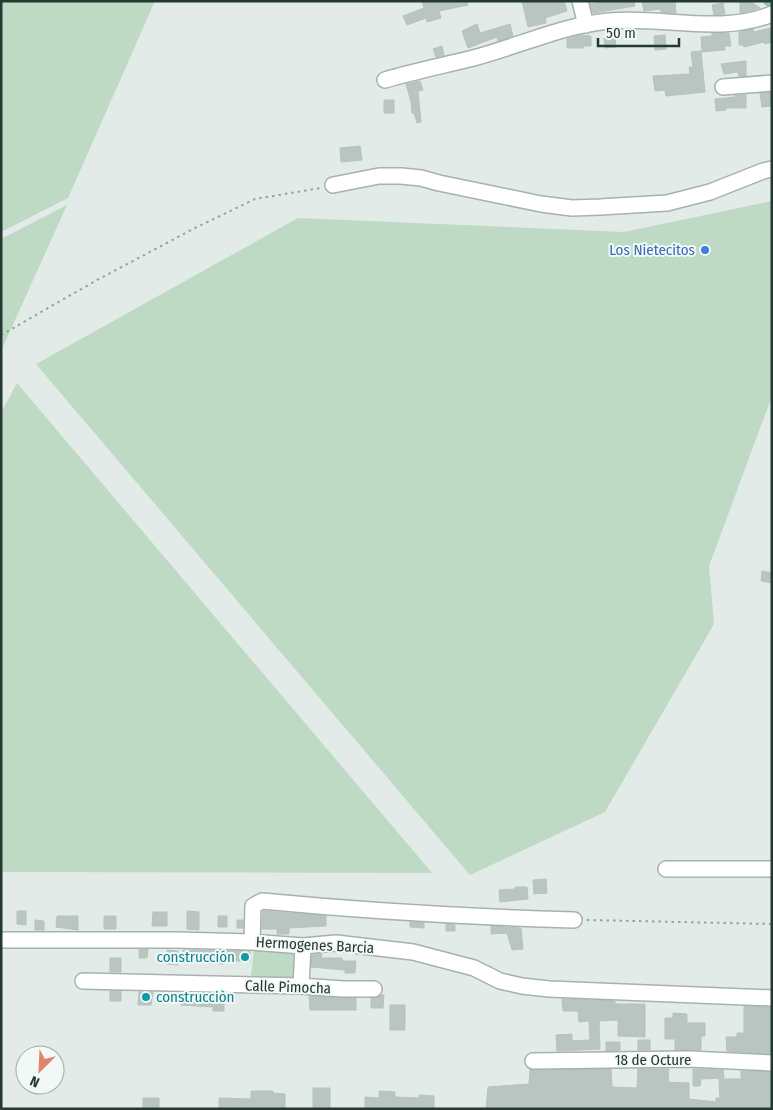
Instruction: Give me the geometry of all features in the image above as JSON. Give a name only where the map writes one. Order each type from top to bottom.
[{"type":"street","points":[[580,1],[586,25]]},
{"type":"street","points":[[385,80],[477,57],[562,30],[586,25],[610,21],[730,23],[749,21],[772,14]]},
{"type":"street","points":[[723,87],[772,83]]},
{"type":"street","points":[[333,185],[379,176],[401,176],[421,178],[541,204],[572,208],[600,207],[667,203],[710,192],[772,169]]},
{"type":"street","points":[[666,870],[772,869]]},
{"type":"street","points":[[252,942],[253,906],[262,901],[349,909],[480,917],[574,920]]},
{"type":"street","name":"Hermogenes Barcia","points":[[1,940],[176,940],[252,942],[304,946],[336,943],[413,952],[474,968],[500,981],[522,986],[549,989],[772,998]]},
{"type":"street","points":[[301,986],[304,946]]},
{"type":"street","name":"Calle Pimocha","points":[[83,981],[301,986],[343,989],[374,988]]},
{"type":"street","name":"18 de Octure","points":[[533,1061],[689,1059],[772,1063]]},
{"type":"path","points":[[1,335],[97,280],[195,228],[256,199],[333,185]]},
{"type":"path","points":[[574,920],[772,924]]},
{"type":"green space","points":[[1,1],[155,1],[68,198],[1,232]]},
{"type":"green space","points":[[772,201],[772,396],[709,566],[714,624],[605,812],[470,875],[36,364],[298,218],[624,232]]},
{"type":"green space","points":[[67,205],[1,351],[1,239]]},
{"type":"green space","points":[[17,383],[432,873],[1,872],[1,413]]},
{"type":"green space","points":[[254,949],[295,952],[293,980],[251,977]]},
{"type":"building","points":[[422,1],[467,1],[468,5],[439,11],[441,18],[427,22],[426,18],[407,25],[403,16],[424,8]]},
{"type":"building","points":[[522,1],[564,1],[567,11],[545,18],[546,23],[528,27]]},
{"type":"building","points":[[606,1],[634,1],[635,6],[593,13],[590,4]]},
{"type":"building","points":[[642,1],[675,1],[676,13],[661,12],[661,9],[644,11]]},
{"type":"building","points":[[740,1],[750,1],[760,8],[740,13]]},
{"type":"building","points":[[723,3],[725,14],[714,15],[712,5]]},
{"type":"building","points":[[477,24],[480,33],[510,24],[513,36],[498,41],[497,37],[468,48],[462,31]]},
{"type":"building","points":[[770,28],[772,42],[744,47],[739,45],[739,32],[753,29],[754,32]]},
{"type":"building","points":[[712,33],[729,33],[731,46],[724,46],[725,50],[702,52],[701,37],[712,36]]},
{"type":"building","points":[[582,35],[591,36],[591,46],[567,48],[567,39]]},
{"type":"building","points":[[665,35],[666,49],[655,50],[654,36]]},
{"type":"building","points":[[615,37],[616,47],[605,48],[604,38]]},
{"type":"building","points":[[442,46],[444,55],[436,57],[433,49]]},
{"type":"building","points":[[701,51],[705,92],[666,96],[665,90],[655,91],[653,76],[690,74],[689,67],[693,67],[691,52]]},
{"type":"building","points":[[746,61],[746,76],[739,76],[738,72],[724,74],[721,64]]},
{"type":"building","points":[[420,81],[423,90],[418,91],[421,122],[417,123],[414,113],[412,113],[406,84]]},
{"type":"building","points":[[772,92],[772,106],[762,107],[760,93]]},
{"type":"building","points":[[735,95],[746,95],[746,108],[726,108],[726,110],[716,111],[715,99],[735,97]]},
{"type":"building","points":[[384,100],[394,100],[394,113],[384,113]]},
{"type":"building","points":[[360,146],[362,160],[341,162],[340,148]]},
{"type":"building","points":[[762,571],[772,573],[772,583],[761,581]]},
{"type":"building","points":[[546,879],[547,893],[534,894],[533,880]]},
{"type":"building","points":[[515,887],[527,887],[528,899],[500,902],[499,890],[515,889]]},
{"type":"building","points":[[17,911],[26,911],[26,925],[17,924]]},
{"type":"building","points":[[187,911],[199,912],[199,930],[187,929]]},
{"type":"building","points":[[263,911],[326,916],[326,926],[289,928],[289,934],[277,934],[277,929],[262,929]]},
{"type":"building","points":[[153,912],[167,912],[167,926],[152,926]]},
{"type":"building","points":[[57,916],[78,916],[78,930],[56,927]]},
{"type":"building","points":[[104,916],[116,916],[116,929],[104,929]]},
{"type":"building","points":[[218,916],[227,916],[227,927],[218,927]]},
{"type":"building","points":[[35,920],[44,921],[44,930],[35,930]]},
{"type":"building","points":[[237,920],[243,920],[243,928],[237,928]]},
{"type":"building","points":[[410,922],[424,923],[424,928],[410,927]]},
{"type":"building","points":[[446,924],[455,925],[455,931],[446,931]]},
{"type":"building","points":[[491,926],[521,928],[523,949],[512,950],[507,933],[491,934]]},
{"type":"building","points":[[139,949],[148,949],[147,958],[139,958]]},
{"type":"building","points":[[167,950],[178,951],[178,965],[167,964]]},
{"type":"building","points":[[183,950],[250,951],[250,961],[224,961],[224,964],[196,962],[196,959],[183,959]]},
{"type":"building","points":[[322,954],[321,958],[342,958],[342,961],[356,961],[355,973],[345,973],[345,970],[311,967],[312,955]]},
{"type":"building","points":[[110,958],[121,958],[121,972],[110,972]]},
{"type":"building","points":[[110,991],[121,991],[121,1001],[110,1001]]},
{"type":"building","name":"construcciòn","points":[[139,992],[153,992],[151,1005],[138,1005]]},
{"type":"building","points":[[181,993],[205,993],[205,996],[224,996],[224,1011],[213,1011],[213,1007],[181,1005]]},
{"type":"building","points":[[384,995],[383,1008],[371,1008],[371,998]]},
{"type":"building","points":[[309,996],[356,998],[356,1010],[310,1010]]},
{"type":"building","points":[[562,999],[615,1001],[615,1004],[645,1004],[645,1037],[618,1036],[618,1020],[599,1021],[600,1049],[557,1051],[556,1035],[572,1034],[572,1041],[590,1040],[589,1021],[579,1022],[578,1011],[563,1011]]},
{"type":"building","points":[[390,1005],[405,1005],[405,1030],[390,1030]]},
{"type":"building","points":[[744,1006],[772,1007],[772,1054],[727,1051],[726,1037],[737,1037],[737,1033],[744,1033]]},
{"type":"building","points":[[673,1013],[687,1014],[687,1023],[705,1023],[705,1036],[701,1036],[701,1050],[675,1050],[675,1039],[665,1039],[665,1018],[673,1018]]},
{"type":"building","points":[[638,1040],[650,1040],[650,1050],[638,1050]]},
{"type":"building","points":[[606,1042],[620,1042],[620,1050],[606,1051]]},
{"type":"building","points":[[611,1069],[612,1087],[637,1088],[638,1069],[669,1069],[668,1082],[689,1083],[689,1099],[716,1102],[716,1098],[720,1098],[719,1079],[741,1079],[741,1071],[772,1072],[771,1109],[486,1109],[488,1087],[529,1084],[530,1070]]},
{"type":"building","points":[[693,1069],[723,1070],[724,1078],[701,1079],[700,1086],[693,1086]]},
{"type":"building","points":[[313,1088],[330,1088],[330,1109],[313,1109]]},
{"type":"building","points":[[251,1091],[273,1091],[273,1093],[285,1094],[285,1109],[219,1109],[219,1098],[251,1099]]},
{"type":"building","points":[[379,1091],[395,1092],[395,1097],[419,1098],[419,1095],[434,1096],[434,1109],[365,1109],[365,1097],[379,1098]]},
{"type":"building","points":[[143,1098],[159,1098],[159,1109],[143,1109]]},
{"type":"place","name":"Los Nietecitos","points":[[705,250]]},
{"type":"place","name":"construcción","points":[[245,957]]},
{"type":"place","name":"construcciòn","points":[[146,997]]}]
